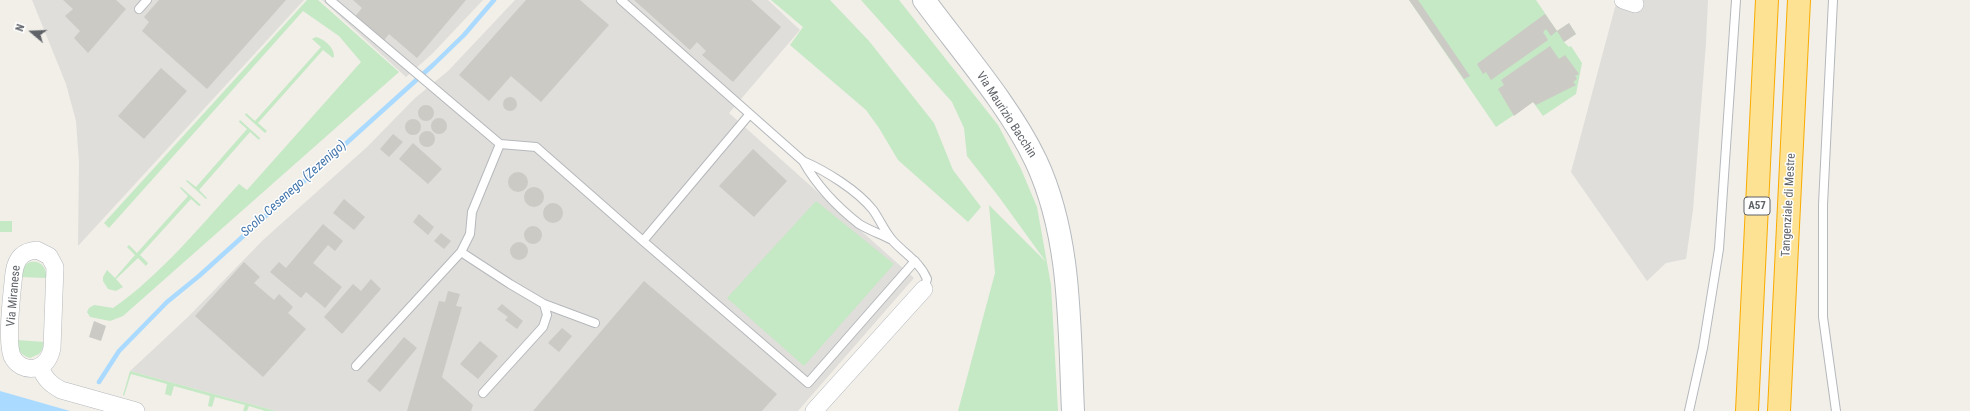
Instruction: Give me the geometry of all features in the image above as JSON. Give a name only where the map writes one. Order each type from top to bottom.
[{"type":"highway","name":"A57","points":[[1747,411],[1767,0]]},
{"type":"highway","name":"Tangenziale di Mestre","points":[[1779,411],[1800,0]]},
{"type":"main road","name":"Via Maurizio Bacchin","points":[[924,0],[1016,126],[1036,161],[1052,207],[1062,246],[1067,290],[1073,411]]},
{"type":"street","name":"Via Miranese","points":[[37,250],[49,256],[53,261],[55,274],[52,348],[50,357],[40,367],[28,368],[17,364],[13,358],[10,344],[15,266],[22,254],[37,250]]},
{"type":"street","points":[[814,411],[924,289]]},
{"type":"street","points":[[40,367],[44,377],[51,385],[61,390],[136,411]]},
{"type":"lane","points":[[139,9],[147,0]]},
{"type":"lane","points":[[330,0],[500,144],[536,147],[808,383],[915,261]]},
{"type":"lane","points":[[621,0],[749,115],[803,161],[824,170],[840,181],[871,209],[893,241],[923,269],[927,279],[924,289]]},
{"type":"lane","points":[[1689,411],[1703,348],[1719,249],[1736,0]]},
{"type":"lane","points":[[1832,0],[1823,205],[1823,317],[1836,411]]},
{"type":"lane","points":[[643,241],[749,115]]},
{"type":"lane","points":[[356,366],[461,252],[470,234],[472,212],[500,144]]},
{"type":"lane","points":[[803,161],[818,186],[860,224],[893,241]]},
{"type":"lane","points":[[461,252],[544,304],[595,323]]},
{"type":"lane","points":[[483,393],[543,327],[547,315],[544,304]]},
{"type":"shaded area","points":[[32,0],[304,0],[78,246],[79,162],[76,121],[66,84]]},
{"type":"shaded area","points":[[322,0],[483,0],[432,54],[406,77]]},
{"type":"shaded area","points":[[515,0],[768,0],[800,30],[729,113],[914,278],[798,411],[276,411],[130,371],[188,317],[263,240],[367,147],[415,98],[448,71]]},
{"type":"shaded area","points":[[1617,0],[1708,0],[1693,210],[1686,259],[1666,263],[1647,281],[1571,172]]},
{"type":"green space","points":[[307,0],[318,0],[399,72],[123,316],[110,321],[90,317],[87,312],[89,308],[94,305],[113,308],[147,281],[164,265],[239,184],[247,190],[361,62],[339,36],[303,11],[109,228],[104,223]]},
{"type":"green space","points":[[771,0],[830,0],[869,41],[934,123],[953,170],[981,207],[968,222],[898,160],[879,128],[866,110],[790,45],[803,27]]},
{"type":"green space","points":[[861,0],[899,0],[998,125],[1021,169],[1037,207],[1051,285],[1058,411],[958,411],[995,273],[989,205],[1046,262],[967,156],[964,128],[952,102]]},
{"type":"green space","points":[[1409,0],[1536,0],[1557,31],[1569,23],[1576,34],[1564,42],[1569,47],[1571,46],[1582,63],[1576,94],[1543,116],[1533,102],[1496,127]]},
{"type":"green space","points":[[316,37],[330,47],[334,53],[333,58],[323,50],[258,123],[267,131],[265,133],[245,115],[246,113],[255,121],[321,47],[312,39]]},
{"type":"green space","points":[[240,120],[260,138],[259,140],[250,132],[199,190],[207,198],[206,199],[186,181],[187,180],[196,187],[247,129],[239,122]]},
{"type":"green space","points":[[181,187],[201,205],[199,206],[191,199],[140,255],[148,263],[146,266],[138,258],[116,279],[123,287],[116,291],[108,289],[103,281],[103,277],[107,270],[115,278],[135,255],[127,247],[129,245],[137,253],[188,196],[180,188]]},
{"type":"green space","points":[[816,201],[894,264],[804,366],[727,298]]},
{"type":"green space","points":[[0,221],[12,221],[12,232],[0,232]]},
{"type":"green space","points":[[30,262],[40,263],[44,268],[47,278],[20,277],[25,265]]},
{"type":"green space","points":[[17,340],[44,342],[42,350],[39,354],[30,358],[20,352]]},
{"type":"green space","points":[[130,371],[276,411],[265,411],[249,406],[247,411],[243,411],[245,405],[215,397],[212,407],[208,406],[210,396],[174,386],[171,396],[165,394],[167,384],[131,374],[124,396],[123,395]]},
{"type":"water","points":[[0,391],[70,411],[0,411]]},
{"type":"building","points":[[63,0],[116,0],[126,9],[88,53],[74,38],[80,31],[65,16],[73,9]]},
{"type":"building","points":[[159,0],[286,0],[207,89],[142,31],[149,22],[144,17]]},
{"type":"building","points":[[353,0],[466,0],[417,58],[389,34],[382,43],[353,19],[362,8]]},
{"type":"building","points":[[526,0],[580,0],[609,25],[541,102],[511,76],[489,101],[459,75]]},
{"type":"building","points":[[634,0],[751,0],[781,27],[733,82],[702,55],[706,51],[697,42],[690,50]]},
{"type":"building","points":[[1409,0],[1418,0],[1470,76],[1464,79]]},
{"type":"building","points":[[1545,14],[1557,31],[1551,36],[1546,29],[1543,32],[1548,40],[1491,80],[1486,72],[1483,74],[1477,64]]},
{"type":"building","points":[[1569,23],[1576,34],[1564,42],[1557,31]]},
{"type":"building","points":[[1550,46],[1559,59],[1565,55],[1579,74],[1575,76],[1577,79],[1573,82],[1576,85],[1536,105],[1533,102],[1514,116],[1498,89],[1504,85],[1501,80]]},
{"type":"building","points":[[161,68],[187,91],[144,139],[118,116]]},
{"type":"building","points":[[510,97],[515,99],[517,104],[515,109],[510,111],[505,109],[503,104],[505,99]]},
{"type":"building","points":[[426,105],[432,107],[434,113],[432,119],[426,121],[420,119],[418,113],[420,107]]},
{"type":"building","points":[[436,118],[442,118],[447,123],[445,132],[442,134],[436,134],[431,129],[431,123]]},
{"type":"building","points":[[410,119],[416,119],[421,124],[419,133],[416,135],[410,135],[405,130],[405,124]]},
{"type":"building","points":[[424,131],[430,131],[435,136],[433,145],[430,147],[424,147],[419,142],[419,136]]},
{"type":"building","points":[[393,134],[403,142],[389,157],[380,149]]},
{"type":"building","points":[[413,143],[442,169],[428,184],[399,159]]},
{"type":"building","points":[[753,149],[787,181],[754,217],[719,186]]},
{"type":"building","points":[[518,172],[525,175],[528,182],[525,189],[518,192],[511,189],[508,182],[511,175]]},
{"type":"building","points":[[534,187],[541,190],[544,197],[541,204],[534,207],[527,204],[524,197],[527,190]]},
{"type":"building","points":[[344,199],[365,217],[354,230],[333,213]]},
{"type":"building","points":[[553,203],[560,206],[563,213],[560,220],[553,223],[546,220],[543,213],[546,206]]},
{"type":"building","points":[[419,214],[434,227],[428,235],[413,222]]},
{"type":"building","points":[[323,224],[343,241],[335,251],[328,245],[313,263],[342,287],[325,308],[306,292],[301,298],[270,272],[279,262],[286,268]]},
{"type":"building","points":[[529,226],[537,226],[542,231],[540,242],[537,244],[529,244],[524,239],[524,231]]},
{"type":"building","points":[[441,233],[451,241],[444,249],[434,241]]},
{"type":"building","points":[[515,242],[523,242],[528,247],[526,258],[523,260],[515,260],[510,255],[510,247]]},
{"type":"building","points":[[244,262],[260,277],[254,283],[274,300],[279,294],[293,307],[288,313],[306,329],[263,377],[195,316]]},
{"type":"building","points":[[371,279],[381,289],[342,334],[324,317],[353,284],[361,291]]},
{"type":"building","points":[[644,281],[777,394],[762,411],[533,411]]},
{"type":"building","points":[[448,291],[460,294],[456,306],[462,307],[442,377],[473,405],[471,411],[407,411],[439,301],[445,302]]},
{"type":"building","points":[[502,304],[523,321],[517,329],[505,320],[508,317],[497,309]]},
{"type":"building","points":[[94,321],[106,326],[101,341],[89,337]]},
{"type":"building","points":[[562,328],[572,336],[559,352],[548,343]]},
{"type":"building","points":[[404,337],[417,348],[380,392],[367,381]]},
{"type":"building","points":[[480,341],[498,356],[478,379],[460,364]]},
{"type":"waterway","name":"Scolo Cesenego (Zezenigo)","points":[[99,382],[119,351],[167,302],[199,276],[433,65],[464,35],[494,0]]}]
